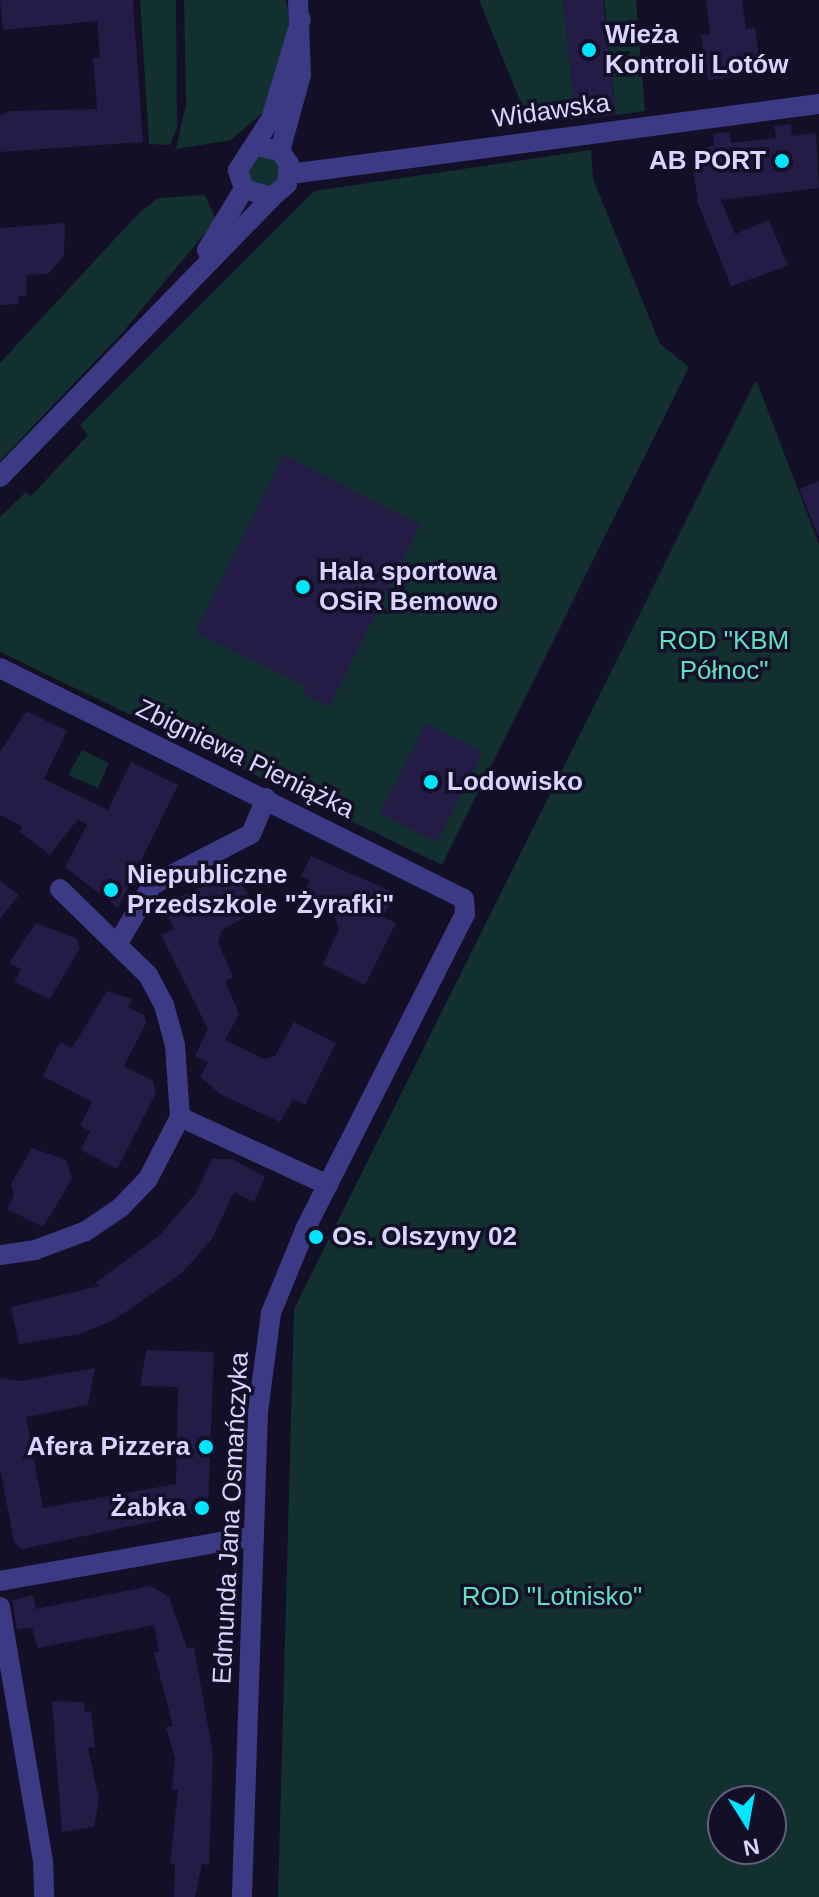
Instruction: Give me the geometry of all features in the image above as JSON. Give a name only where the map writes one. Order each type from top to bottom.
[{"type":"street","points":[[187,279],[244,189],[238,170],[253,149],[299,10]]},
{"type":"street","points":[[0,477],[187,279],[272,197],[290,174],[280,151],[301,75],[299,10]]},
{"type":"street","name":"Widawska","points":[[290,174],[819,104]]},
{"type":"street","points":[[253,149],[280,151]]},
{"type":"street","points":[[244,189],[272,197]]},
{"type":"street","name":"Zbigniewa Pieniążka","points":[[0,668],[464,899]]},
{"type":"street","points":[[118,943],[152,885],[251,834],[266,798]]},
{"type":"street","points":[[0,1255],[73,1236],[120,1208],[148,1179],[180,1117],[175,1045],[164,1005],[118,943],[60,889]]},
{"type":"street","name":"Edmunda Jana Osmańczyka","points":[[242,1897],[260,1375],[271,1313],[328,1185],[465,914],[464,899]]},
{"type":"street","points":[[180,1117],[328,1185]]},
{"type":"street","points":[[0,1581],[254,1536]]},
{"type":"street","points":[[0,1607],[6,1670],[44,1897]]},
{"type":"green space","points":[[140,0],[176,0],[177,128],[170,145],[149,144]]},
{"type":"green space","points":[[184,0],[286,0],[289,18],[287,49],[268,108],[231,140],[176,149],[186,105]]},
{"type":"green space","points":[[479,0],[563,0],[576,119],[530,125]]},
{"type":"green space","points":[[604,0],[636,0],[645,111],[616,115]]},
{"type":"green space","points":[[591,150],[593,179],[660,344],[689,367],[442,865],[0,652],[0,517],[26,492],[31,496],[88,435],[80,425],[314,191]]},
{"type":"green space","points":[[264,156],[275,161],[280,172],[275,183],[264,188],[253,183],[248,172],[253,161]]},
{"type":"green space","points":[[205,195],[216,220],[122,333],[0,461],[0,363],[138,214],[158,198]]},
{"type":"green space","name":"ROD \"Lotnisko\"","points":[[756,380],[819,544],[819,1897],[278,1897],[294,1309]]},
{"type":"green space","points":[[82,750],[109,763],[98,788],[68,775]]},
{"type":"building","points":[[0,0],[133,0],[143,142],[0,152],[0,116],[9,111],[97,109],[93,58],[100,57],[97,21],[3,30]]},
{"type":"building","name":"Wieża Kontroli Lotów","points":[[563,0],[603,0],[616,115],[576,119]]},
{"type":"building","points":[[706,0],[742,0],[746,29],[755,28],[761,72],[708,80],[701,35],[710,34]]},
{"type":"building","points":[[791,124],[792,136],[816,133],[819,188],[721,200],[735,234],[769,220],[788,266],[731,286],[698,203],[691,152],[714,145],[713,134],[729,132],[731,143],[776,138],[774,126]]},
{"type":"building","points":[[65,223],[64,256],[48,274],[26,275],[27,295],[18,296],[19,304],[0,305],[0,228]]},
{"type":"building","name":"Hala sportowa OSiR Bemowo","points":[[284,455],[420,525],[329,707],[303,694],[307,687],[195,632]]},
{"type":"building","points":[[819,481],[819,536],[818,536],[799,489]]},
{"type":"building","points":[[26,711],[67,731],[44,779],[108,810],[131,762],[178,785],[118,908],[65,867],[87,825],[78,819],[50,855],[20,832],[22,826],[0,815],[0,752]]},
{"type":"building","name":"Lodowisko","points":[[426,724],[483,752],[437,842],[380,813]]},
{"type":"building","points":[[311,856],[395,893],[383,917],[396,923],[365,985],[323,964],[339,929],[335,918],[301,899],[310,880],[301,876]]},
{"type":"building","points":[[236,871],[256,911],[222,930],[218,942],[233,977],[225,981],[239,1014],[225,1040],[264,1059],[275,1056],[294,1022],[336,1043],[305,1105],[293,1099],[280,1122],[220,1094],[200,1077],[208,1062],[195,1056],[208,1029],[161,935],[174,929],[162,905]]},
{"type":"building","points":[[0,881],[19,895],[0,919]]},
{"type":"building","points":[[36,923],[77,939],[80,948],[50,999],[14,982],[21,969],[9,963]]},
{"type":"building","points":[[107,991],[132,999],[128,1007],[144,1015],[146,1023],[124,1066],[153,1081],[156,1093],[117,1169],[81,1150],[90,1131],[80,1126],[92,1102],[43,1076],[60,1042],[72,1048]]},
{"type":"building","points":[[32,1148],[66,1160],[72,1179],[43,1227],[7,1209],[14,1195],[11,1184]]},
{"type":"building","points":[[212,1159],[232,1159],[265,1177],[254,1202],[234,1192],[212,1239],[182,1273],[114,1320],[80,1334],[19,1344],[11,1307],[99,1286],[96,1282],[158,1237],[196,1193]]},
{"type":"building","points":[[146,1350],[214,1352],[208,1510],[22,1549],[14,1542],[0,1468],[0,1378],[20,1381],[95,1368],[88,1405],[26,1417],[43,1508],[176,1484],[178,1387],[140,1386]]},
{"type":"building","points":[[151,1586],[169,1597],[187,1648],[194,1647],[213,1754],[209,1865],[202,1864],[195,1897],[174,1897],[175,1864],[170,1863],[178,1790],[172,1789],[175,1758],[166,1727],[173,1726],[154,1653],[159,1652],[154,1625],[38,1648],[32,1628],[17,1629],[12,1600],[33,1595],[36,1609]]},
{"type":"building","points":[[52,1701],[84,1702],[85,1712],[91,1711],[95,1747],[88,1748],[99,1799],[94,1827],[62,1832]]},
{"type":"place","name":"Wieża Kontroli Lotów","points":[[589,50]]},
{"type":"place","name":"AB PORT","points":[[782,161]]},
{"type":"place","name":"Hala sportowa OSiR Bemowo","points":[[303,587]]},
{"type":"place","name":"Lodowisko","points":[[431,782]]},
{"type":"place","name":"Niepubliczne Przedszkole \"Żyrafki\"","points":[[111,890]]},
{"type":"place","name":"Os. Olszyny 02","points":[[316,1237]]},
{"type":"place","name":"Afera Pizzera","points":[[206,1447]]},
{"type":"place","name":"Żabka","points":[[202,1508]]},
{"type":"park label","name":"ROD \"KBM Północ\"","points":[[724,656]]}]
